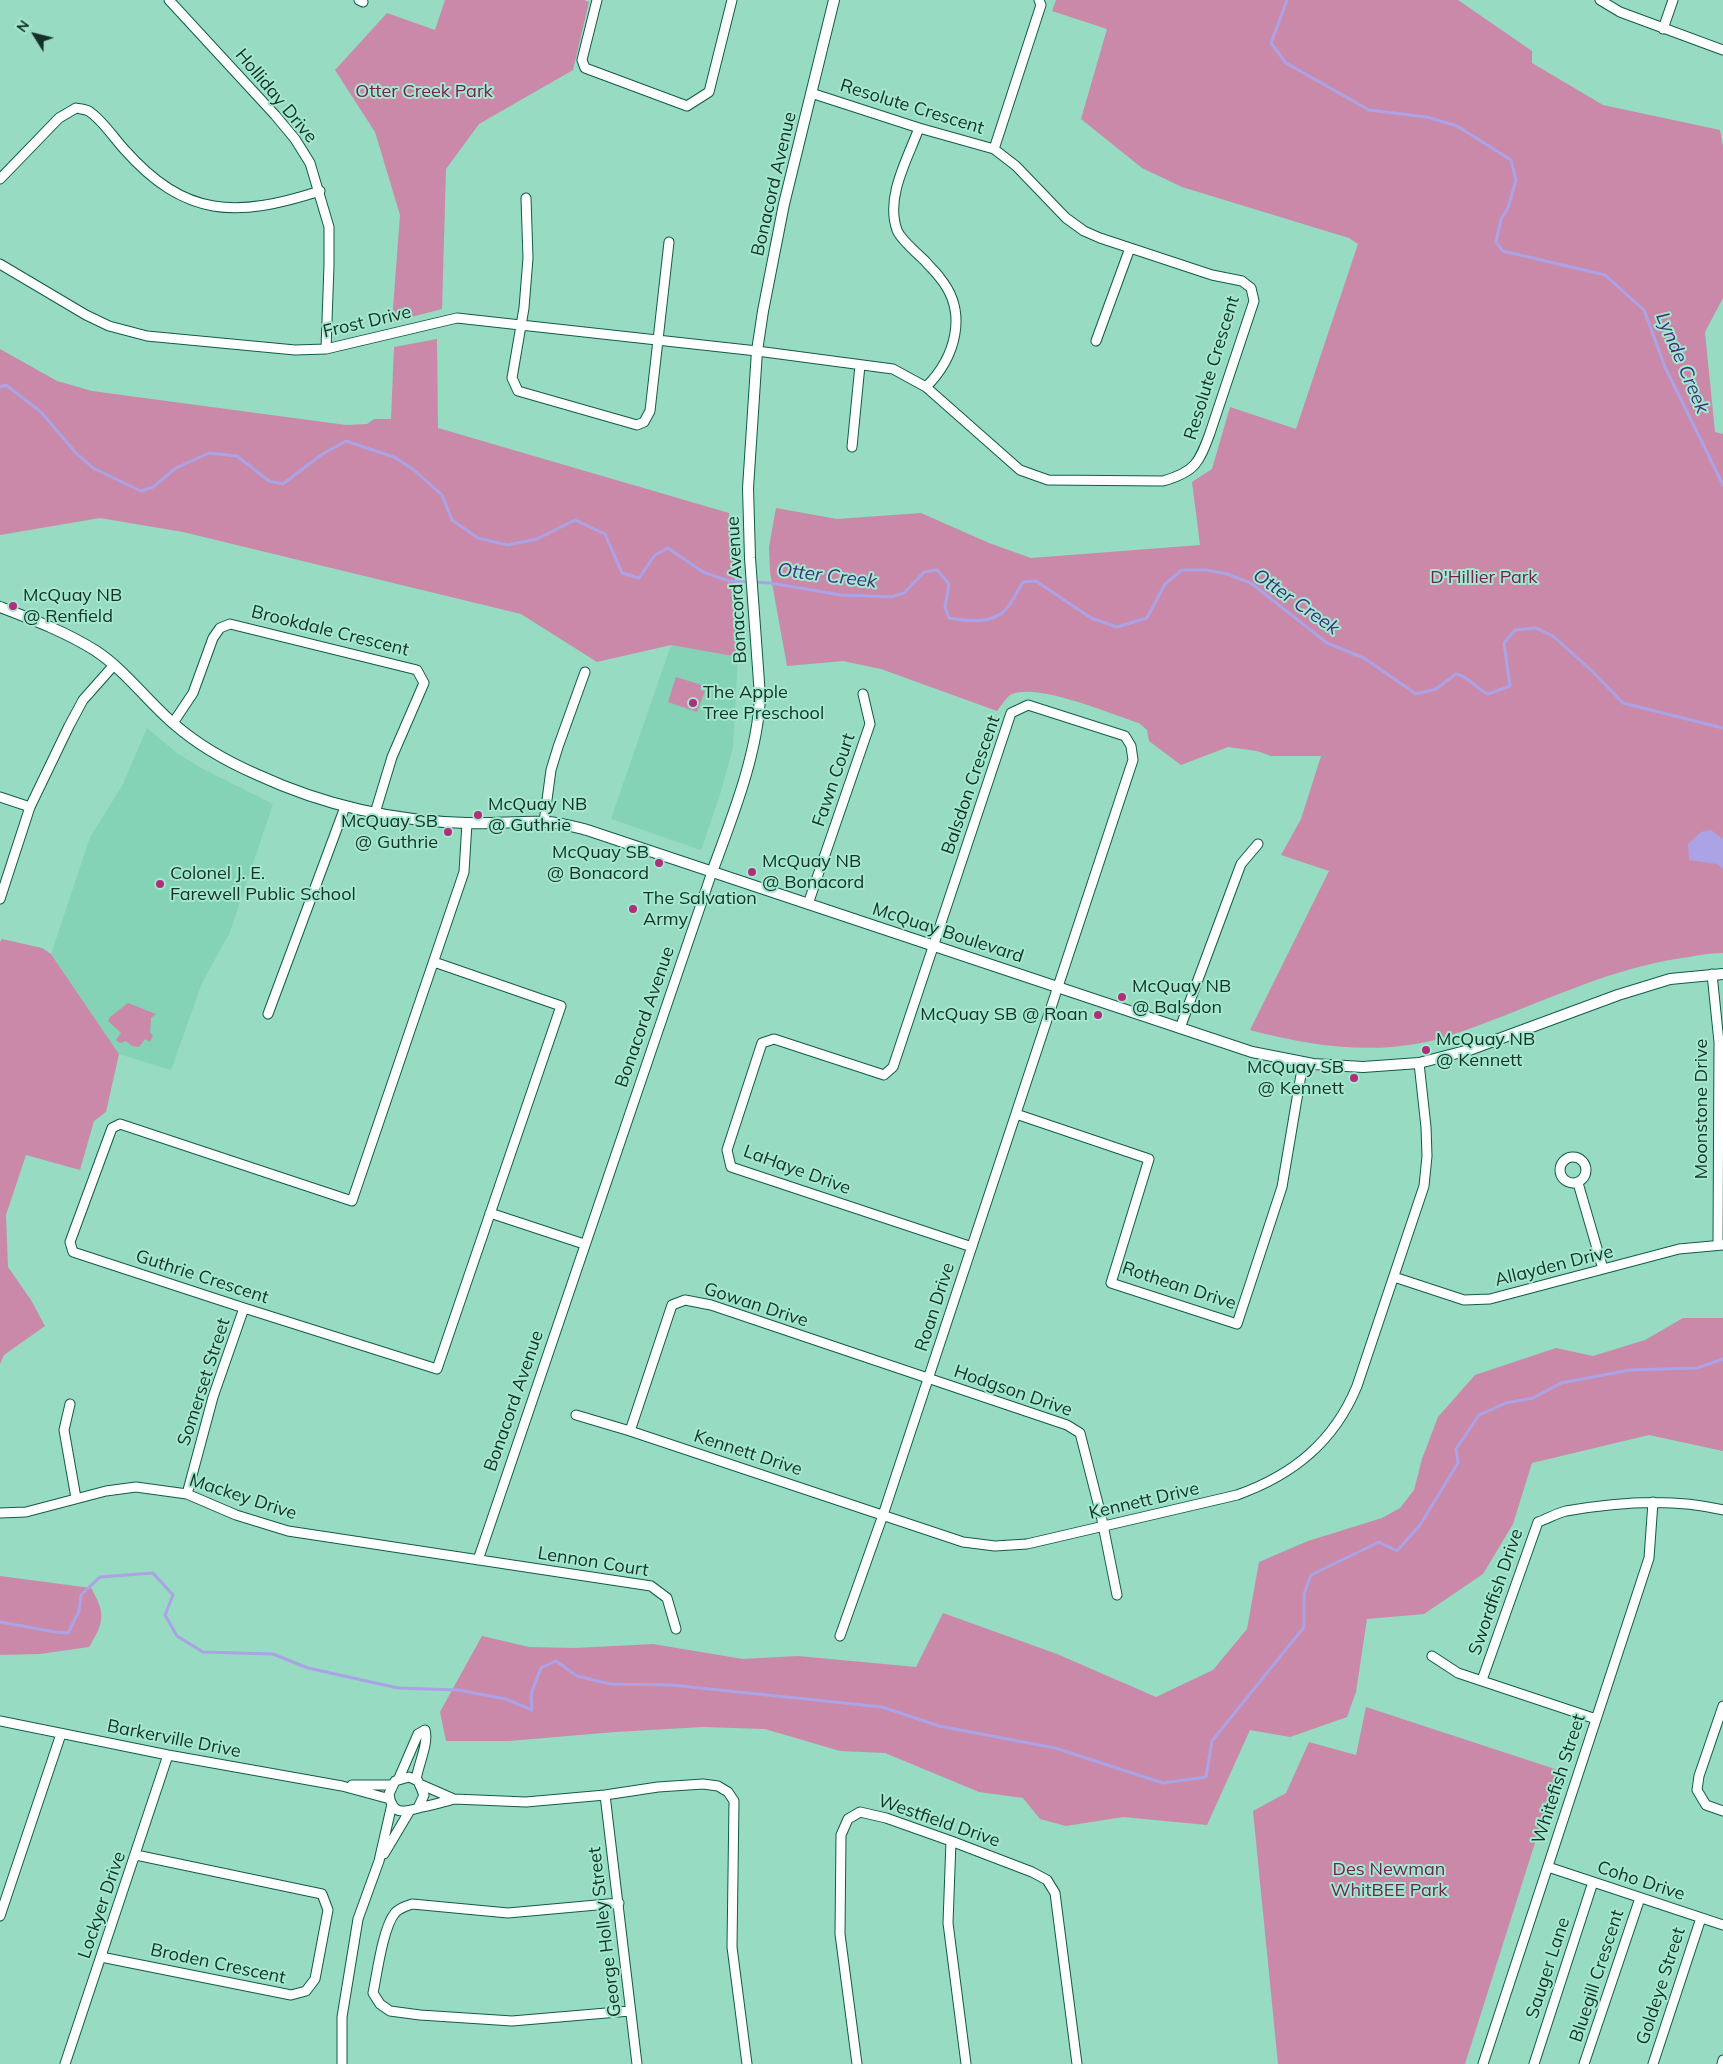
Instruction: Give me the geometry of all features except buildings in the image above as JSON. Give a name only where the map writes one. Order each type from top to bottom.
[{"type":"street","name":"Holliday Drive","points":[[169,0],[295,139],[310,163],[320,191],[329,227],[326,349]]},
{"type":"street","points":[[597,0],[582,60],[585,68],[687,106],[709,92],[732,0]]},
{"type":"street","name":"Bonacord Avenue","points":[[478,1560],[752,753],[759,718],[760,696],[750,558],[748,488],[757,351],[784,204],[834,0]]},
{"type":"street","points":[[994,149],[1041,5],[1039,0]]},
{"type":"street","points":[[1600,0],[1620,12],[1723,50]]},
{"type":"street","points":[[1663,29],[1674,0]]},
{"type":"street","name":"Resolute Crescent","points":[[757,351],[892,369],[926,387],[1020,470],[1048,480],[1163,481],[1190,471],[1202,455],[1254,301],[1252,288],[1242,281],[1212,275],[1084,231],[1066,218],[1016,166],[994,149],[919,128],[811,93]]},
{"type":"street","points":[[0,179],[59,118],[76,108],[90,111],[141,169],[156,182],[179,195],[204,204],[243,209],[264,206],[320,191]]},
{"type":"street","points":[[919,128],[896,190],[893,213],[897,232],[941,279],[951,297],[957,327],[951,351],[935,378],[926,387]]},
{"type":"street","points":[[526,198],[528,258],[523,324],[512,378],[518,391],[637,425],[644,422],[650,412],[669,242]]},
{"type":"street","points":[[1096,341],[1130,248]]},
{"type":"street","name":"Frost Drive","points":[[0,264],[86,315],[109,326],[146,336],[295,350],[326,349],[457,318],[757,351]]},
{"type":"street","points":[[852,446],[860,365]]},
{"type":"street","name":"McQuay Boulevard","points":[[0,608],[63,632],[96,652],[114,665],[173,723],[208,748],[258,775],[300,792],[345,806],[407,818],[467,823],[544,822],[587,830],[1252,1052],[1303,1063],[1363,1067],[1419,1063],[1469,1050],[1618,995],[1670,980],[1723,974]]},
{"type":"street","name":"Brookdale Crescent","points":[[173,723],[192,693],[213,638],[220,628],[230,624],[417,670],[424,683],[392,757],[375,813]]},
{"type":"street","points":[[0,899],[30,806],[83,700],[114,665]]},
{"type":"street","points":[[544,822],[551,770],[585,672]]},
{"type":"street","name":"Fawn Court","points":[[808,904],[870,724],[863,694]]},
{"type":"street","name":"Balsdon Crescent","points":[[934,946],[1011,713],[1028,705],[1125,736],[1131,746],[1133,760],[1058,987]]},
{"type":"street","points":[[0,796],[30,806]]},
{"type":"street","points":[[268,1014],[345,806]]},
{"type":"street","name":"Guthrie Crescent","points":[[434,962],[561,1006],[437,1369],[74,1252],[70,1242],[112,1128],[120,1124],[352,1201],[464,872],[467,823]]},
{"type":"street","points":[[1180,1028],[1241,864],[1258,844]]},
{"type":"street","name":"LaHaye Drive","points":[[934,946],[893,1067],[884,1075],[774,1039],[762,1043],[727,1150],[731,1167],[972,1247]]},
{"type":"street","name":"Moonstone Drive","points":[[1712,974],[1719,1042],[1720,1245]]},
{"type":"street","name":"Roan Drive","points":[[840,1636],[883,1515],[1058,987]]},
{"type":"street","name":"Rothean Drive","points":[[1016,1114],[1149,1159],[1111,1283],[1237,1324],[1282,1187],[1303,1063]]},
{"type":"street","name":"Kennett Drive","points":[[576,1415],[630,1431],[963,1542],[995,1546],[1027,1544],[1103,1527],[1237,1495],[1263,1486],[1291,1470],[1308,1456],[1324,1440],[1348,1409],[1424,1186],[1427,1156],[1419,1063]]},
{"type":"street","points":[[1578,1183],[1603,1269]]},
{"type":"street","points":[[490,1213],[584,1244]]},
{"type":"street","name":"Allayden Drive","points":[[1394,1277],[1464,1300],[1490,1299],[1680,1249],[1720,1245]]},
{"type":"street","name":"Gowan Drive","points":[[630,1431],[672,1305],[685,1300],[710,1305],[928,1379]]},
{"type":"street","name":"Somerset Street","points":[[187,1494],[213,1397],[244,1308]]},
{"type":"street","name":"Hodgson Drive","points":[[928,1379],[1067,1425],[1080,1433],[1103,1527]]},
{"type":"street","points":[[70,1404],[64,1430],[76,1498]]},
{"type":"street","name":"Mackey Drive","points":[[0,1514],[26,1512],[106,1491],[136,1487],[187,1494],[245,1518],[288,1532],[478,1560]]},
{"type":"street","name":"Swordfish Drive","points":[[1482,1680],[1538,1522],[1564,1512],[1653,1502],[1711,1507],[1723,1510]]},
{"type":"street","name":"Whitefish Street","points":[[1483,2064],[1649,1558],[1653,1502]]},
{"type":"street","points":[[1103,1527],[1117,1595]]},
{"type":"street","name":"Lennon Court","points":[[478,1560],[651,1586],[667,1598],[676,1629]]},
{"type":"street","points":[[1432,1656],[1458,1673],[1596,1719]]},
{"type":"street","points":[[1723,1706],[1699,1776],[1697,1790],[1706,1805],[1723,1810]]},
{"type":"street","name":"Barkerville Drive","points":[[0,1721],[168,1755],[342,1786],[390,1802]]},
{"type":"street","points":[[380,1861],[392,1785],[400,1778],[418,1734],[425,1730],[427,1738],[418,1764],[419,1782],[424,1795],[418,1808]]},
{"type":"street","points":[[0,1916],[61,1734]]},
{"type":"street","name":"Lockyer Drive","points":[[65,2064],[168,1755]]},
{"type":"street","points":[[400,1778],[410,1777],[454,1799]]},
{"type":"street","points":[[390,1802],[399,1811],[409,1812],[454,1799],[526,1802],[605,1796],[658,1787],[703,1784],[718,1786],[728,1792],[734,1801],[732,1947],[747,2064]]},
{"type":"street","name":"Barkerville Drive","points":[[342,1786],[392,1785]]},
{"type":"street","name":"George Holley Street","points":[[605,1796],[637,2064]]},
{"type":"street","points":[[342,2064],[342,2017],[358,1919],[380,1861],[409,1812]]},
{"type":"street","name":"Westfield Drive","points":[[857,2064],[840,1934],[841,1835],[848,1819],[860,1812],[886,1818],[951,1841],[1032,1872],[1047,1880],[1052,1888],[1077,2064]]},
{"type":"street","points":[[951,1841],[948,1923],[966,2064]]},
{"type":"street","name":"Broden Crescent","points":[[101,1957],[291,1995],[306,1991],[315,1979],[328,1910],[322,1894],[136,1855]]},
{"type":"street","name":"Coho Drive","points":[[1548,1867],[1723,1926]]},
{"type":"street","name":"Sauger Lane","points":[[1534,2064],[1594,1882]]},
{"type":"street","name":"Bluegill Crescent","points":[[1584,2064],[1640,1898]]},
{"type":"street","points":[[619,1903],[508,1913],[412,1904],[394,1914],[386,1931],[373,1993],[380,2004],[390,2011],[420,2015],[512,2021],[630,2011]]},
{"type":"street","name":"Goldeye Street","points":[[1653,2064],[1701,1918]]},
{"type":"street","points":[[1722,2064],[1723,2060]]},
{"type":"shaded area","name":"The Apple Tree Preschool","points":[[671,645],[738,657],[733,748],[719,798],[701,850],[611,819]]},
{"type":"shaded area","name":"Colonel J. E. Farewell Public School","points":[[147,728],[177,753],[203,769],[273,804],[230,932],[202,983],[171,1070],[119,1054],[51,954],[90,837],[122,786]]},
{"type":"shaded area","points":[[1711,830],[1723,839],[1723,869],[1717,864],[1689,860],[1688,844],[1701,832]]},
{"type":"green space","name":"Otter Creek Park","points":[[445,0],[584,0],[589,2],[573,70],[479,124],[446,169],[442,309],[392,322],[400,215],[375,132],[335,70],[387,13],[435,30]]},
{"type":"green space","name":"D'Hillier Park","points":[[1056,0],[1458,0],[1532,51],[1532,63],[1603,105],[1720,130],[1723,147],[1723,298],[1705,332],[1715,432],[1723,434],[1723,953],[1682,958],[1622,972],[1592,981],[1477,1026],[1424,1042],[1374,1048],[1349,1047],[1299,1041],[1250,1030],[1329,871],[1281,855],[1301,819],[1321,756],[1271,756],[1257,751],[1228,747],[1181,765],[1149,741],[1147,730],[1139,723],[1057,696],[1024,692],[1012,694],[997,711],[881,669],[843,661],[787,666],[770,572],[769,547],[776,508],[837,519],[921,513],[989,543],[1031,558],[1200,545],[1192,482],[1212,469],[1230,407],[1296,429],[1358,244],[1349,238],[1182,187],[1142,168],[1081,119],[1107,29],[1052,11]]},
{"type":"green space","points":[[437,339],[438,428],[729,513],[738,615],[738,657],[671,645],[597,662],[521,614],[183,532],[100,518],[0,535],[0,349],[57,381],[92,391],[346,425],[367,424],[374,419],[391,419],[394,347]]},
{"type":"green space","points":[[676,677],[702,685],[700,690],[705,691],[697,712],[668,702]]},
{"type":"green space","points":[[2,939],[42,948],[51,954],[119,1054],[106,1112],[94,1121],[80,1170],[26,1155],[6,1215],[8,1267],[31,1300],[45,1326],[4,1355],[0,1364],[0,942]]},
{"type":"green space","points":[[128,1003],[156,1014],[151,1018],[150,1033],[153,1035],[150,1042],[145,1039],[139,1047],[132,1046],[126,1041],[120,1043],[116,1040],[121,1033],[108,1021],[110,1017]]},
{"type":"green space","points":[[1683,1318],[1723,1318],[1723,1451],[1649,1435],[1532,1463],[1513,1524],[1483,1574],[1424,1614],[1367,1619],[1356,1692],[1347,1717],[1290,1737],[1250,1730],[1207,1825],[1123,1817],[1066,1826],[1040,1819],[1023,1798],[979,1792],[885,1753],[840,1751],[765,1729],[702,1727],[509,1741],[446,1741],[440,1712],[482,1636],[529,1647],[575,1648],[653,1644],[743,1659],[798,1656],[916,1667],[943,1613],[1057,1654],[1156,1697],[1213,1670],[1247,1629],[1259,1562],[1308,1541],[1382,1518],[1400,1508],[1414,1490],[1422,1459],[1438,1417],[1475,1375],[1556,1348],[1593,1356],[1645,1340]]},
{"type":"green space","points":[[0,1576],[91,1588],[99,1604],[101,1618],[98,1631],[89,1647],[40,1654],[0,1655]]},
{"type":"green space","name":"Des Newman WhitBEE Park","points":[[1366,1707],[1558,1770],[1465,2064],[1278,2064],[1253,1811],[1286,1793],[1309,1742],[1356,1755]]},
{"type":"waterway","name":"Lynde Creek","points":[[1287,0],[1271,43],[1286,63],[1369,110],[1427,117],[1457,126],[1511,160],[1516,180],[1508,208],[1501,219],[1496,242],[1503,251],[1605,275],[1644,310],[1665,367],[1723,485]]},
{"type":"waterway","name":"Otter Creek","points":[[0,387],[6,385],[41,412],[76,453],[93,468],[141,491],[153,487],[176,468],[209,453],[237,456],[269,481],[283,484],[321,455],[346,441],[394,457],[414,470],[442,495],[452,520],[478,538],[507,545],[537,539],[575,520],[605,534],[622,573],[639,578],[655,555],[668,548],[703,572],[729,581],[770,583],[841,595],[891,597],[904,593],[924,572],[937,570],[949,584],[945,607],[949,618],[979,620],[994,617],[1001,614],[1009,606],[1023,582],[1036,581],[1091,618],[1117,627],[1147,618],[1165,584],[1182,570],[1206,570],[1227,574],[1251,583],[1327,643],[1364,658],[1416,694],[1436,689],[1456,674],[1488,694],[1510,686],[1504,643],[1515,630],[1536,628],[1553,636],[1591,670],[1623,703],[1723,728]]},
{"type":"waterway","points":[[0,1622],[68,1633],[79,1611],[81,1595],[100,1577],[153,1573],[173,1595],[165,1615],[177,1636],[203,1652],[273,1654],[308,1668],[398,1688],[458,1690],[506,1699],[532,1710],[531,1694],[541,1668],[556,1661],[577,1676],[610,1684],[671,1685],[882,1707],[939,1726],[1055,1748],[1163,1783],[1206,1777],[1212,1741],[1304,1627],[1304,1594],[1311,1575],[1379,1542],[1397,1551],[1420,1525],[1458,1463],[1456,1449],[1479,1415],[1506,1403],[1533,1398],[1561,1383],[1630,1370],[1697,1368],[1723,1359]]},
{"type":"place","name":"McQuay NB @ Renfield","points":[[13,606]]},
{"type":"place","name":"The Apple Tree Preschool","points":[[693,703]]},
{"type":"place","name":"McQuay NB @ Guthrie","points":[[478,815]]},
{"type":"place","name":"McQuay SB @ Guthrie","points":[[448,832]]},
{"type":"place","name":"McQuay SB @ Bonacord","points":[[659,863]]},
{"type":"place","name":"McQuay NB @ Bonacord","points":[[752,872]]},
{"type":"place","name":"Colonel J. E. Farewell Public School","points":[[160,884]]},
{"type":"place","name":"The Salvation Army","points":[[633,909]]},
{"type":"place","name":"McQuay NB @ Balsdon","points":[[1122,997]]},
{"type":"place","name":"McQuay SB @ Roan","points":[[1098,1015]]},
{"type":"place","name":"McQuay NB @ Kennett","points":[[1426,1050]]},
{"type":"place","name":"McQuay SB @ Kennett","points":[[1354,1078]]}]
